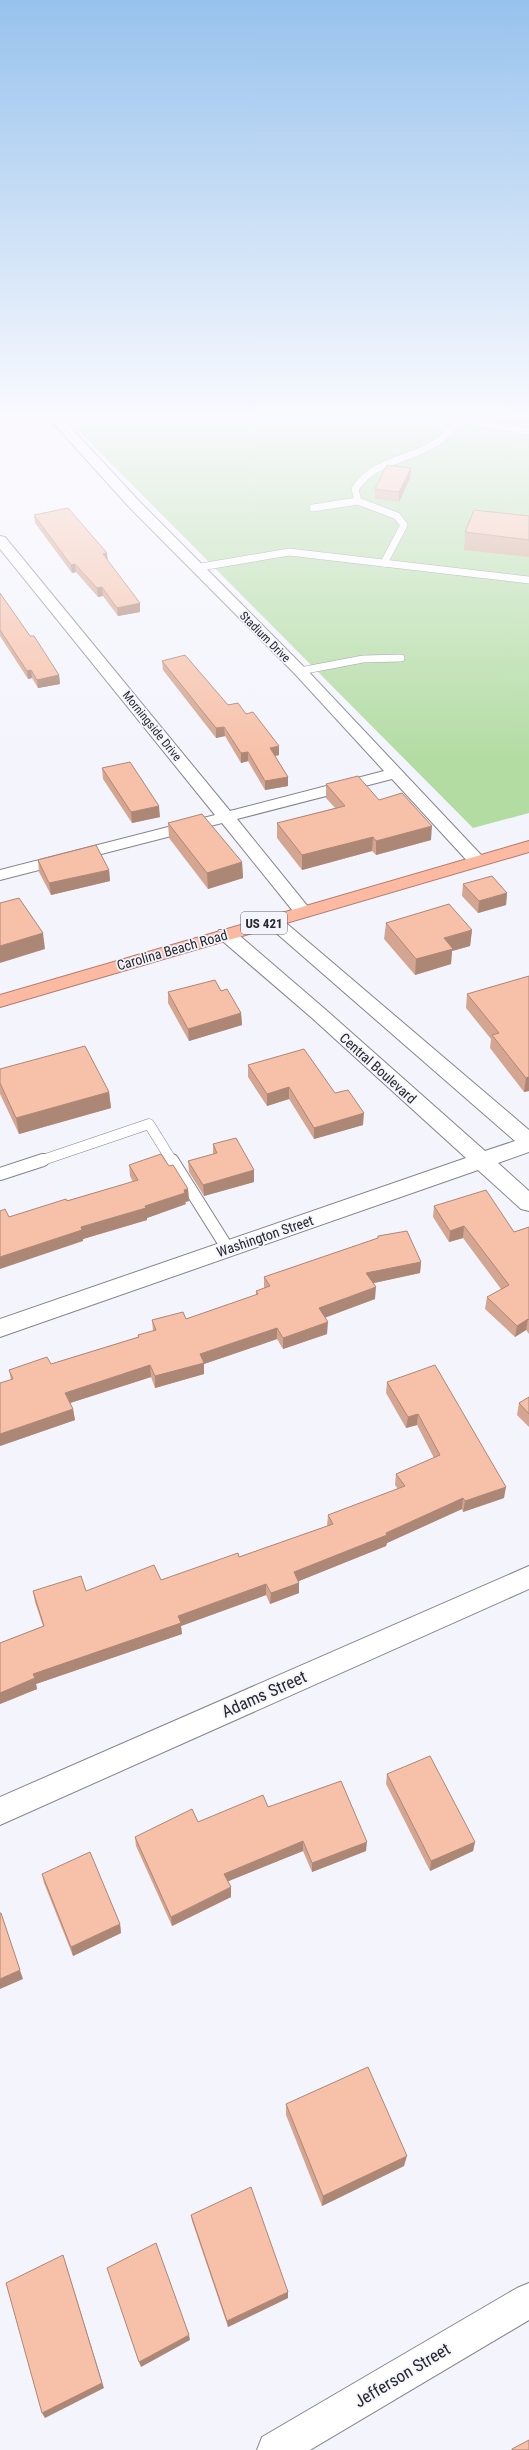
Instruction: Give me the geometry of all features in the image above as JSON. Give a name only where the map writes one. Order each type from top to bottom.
[{"type":"highway","name":"Carolina Beach Road","points":[[0,1001],[529,846]]},
{"type":"street","name":"Stadium Drive","points":[[158,528],[195,568],[300,672],[477,861]]},
{"type":"street","name":"Morningside Drive","points":[[0,540],[303,912]]},
{"type":"street","points":[[0,875],[396,773]]},
{"type":"street","points":[[273,920],[529,1143]]},
{"type":"street","name":"Central Boulevard","points":[[226,934],[319,1014],[529,1203]]},
{"type":"street","name":"Washington Street","points":[[0,1328],[482,1161],[529,1143]]},
{"type":"street","name":"Adams Street","points":[[0,1811],[529,1577]]},
{"type":"street","name":"Jefferson Street","points":[[275,2450],[529,2300]]},
{"type":"lane","points":[[384,563],[402,528]]},
{"type":"lane","points":[[195,568],[288,552],[529,580]]},
{"type":"lane","points":[[300,672],[363,659],[401,658]]},
{"type":"lane","points":[[0,1174],[149,1124],[228,1249]]},
{"type":"green space","points":[[176,528],[529,528],[529,813],[473,828]]},
{"type":"building","points":[[44,528],[86,528],[107,553],[103,554],[140,603],[117,608],[102,587],[97,588],[75,564],[71,565]]},
{"type":"building","points":[[466,528],[529,528],[529,540],[465,532]]},
{"type":"building","points":[[0,593],[30,636],[34,636],[59,675],[37,680],[31,670],[27,671],[0,630]]},
{"type":"building","points":[[185,655],[228,705],[238,703],[246,714],[253,712],[279,746],[270,748],[288,777],[265,781],[248,752],[241,753],[224,727],[216,728],[162,661]]},
{"type":"building","points":[[130,762],[159,806],[131,812],[102,768]]},
{"type":"building","points":[[358,776],[379,800],[402,793],[432,826],[376,841],[373,837],[302,855],[277,823],[345,806],[326,784]]},
{"type":"building","points":[[202,814],[242,862],[207,873],[168,823]]},
{"type":"building","points":[[96,845],[109,870],[49,883],[38,860]]},
{"type":"building","points":[[492,876],[507,893],[479,901],[463,884]]},
{"type":"building","points":[[19,898],[43,933],[0,946],[0,903]]},
{"type":"building","points":[[449,904],[472,930],[444,938],[453,949],[416,959],[386,923]]},
{"type":"building","points":[[529,976],[529,1077],[526,1078],[492,1035],[499,1033],[467,994]]},
{"type":"building","points":[[215,980],[221,991],[227,989],[241,1013],[188,1029],[168,992]]},
{"type":"building","points":[[85,1046],[109,1092],[16,1118],[0,1083],[0,1069]]},
{"type":"building","points":[[304,1049],[335,1093],[348,1090],[364,1113],[314,1128],[289,1087],[267,1094],[248,1065]]},
{"type":"building","points":[[236,1138],[254,1170],[203,1185],[188,1161],[217,1153],[213,1144]]},
{"type":"building","points":[[161,1154],[169,1166],[173,1165],[188,1189],[184,1190],[185,1193],[145,1206],[146,1208],[81,1227],[82,1230],[0,1257],[0,1211],[5,1209],[9,1217],[66,1199],[67,1201],[138,1180],[129,1165]]},
{"type":"building","points":[[486,1190],[514,1232],[529,1227],[529,1320],[528,1319],[517,1326],[487,1297],[509,1285],[464,1226],[450,1231],[434,1206]]},
{"type":"building","points":[[407,1231],[421,1262],[366,1273],[376,1287],[319,1308],[328,1322],[283,1338],[277,1328],[200,1354],[204,1363],[155,1376],[150,1365],[65,1393],[73,1409],[0,1434],[0,1383],[13,1379],[9,1370],[47,1357],[51,1364],[139,1337],[138,1335],[156,1330],[152,1320],[183,1312],[186,1319],[258,1294],[256,1291],[270,1286],[264,1277],[378,1238],[378,1236]]},
{"type":"building","points":[[435,1365],[506,1487],[465,1501],[463,1498],[386,1533],[387,1535],[294,1572],[299,1583],[271,1593],[266,1584],[178,1616],[181,1623],[33,1674],[35,1678],[0,1693],[0,1643],[44,1626],[33,1591],[81,1576],[86,1591],[154,1565],[161,1580],[238,1553],[239,1557],[333,1524],[328,1515],[405,1486],[396,1474],[440,1455],[418,1414],[408,1417],[387,1382]]},
{"type":"building","points":[[529,1397],[529,1414],[519,1403]]},
{"type":"building","points":[[430,1756],[475,1842],[431,1861],[387,1774]]},
{"type":"building","points":[[341,1781],[367,1842],[312,1863],[303,1841],[224,1874],[231,1887],[171,1917],[135,1837],[192,1809],[198,1822],[263,1795],[268,1807]]},
{"type":"building","points":[[90,1852],[120,1924],[71,1947],[42,1874]]},
{"type":"building","points":[[0,1913],[20,1970],[0,1979]]},
{"type":"building","points":[[368,2067],[407,2156],[323,2196],[286,2104]]},
{"type":"building","points":[[251,2187],[288,2292],[227,2321],[191,2215]]},
{"type":"building","points":[[156,2243],[189,2335],[139,2362],[107,2268]]},
{"type":"building","points":[[63,2255],[102,2383],[42,2413],[6,2283]]},
{"type":"building","points":[[529,2440],[529,2450],[512,2450],[512,2449]]}]
